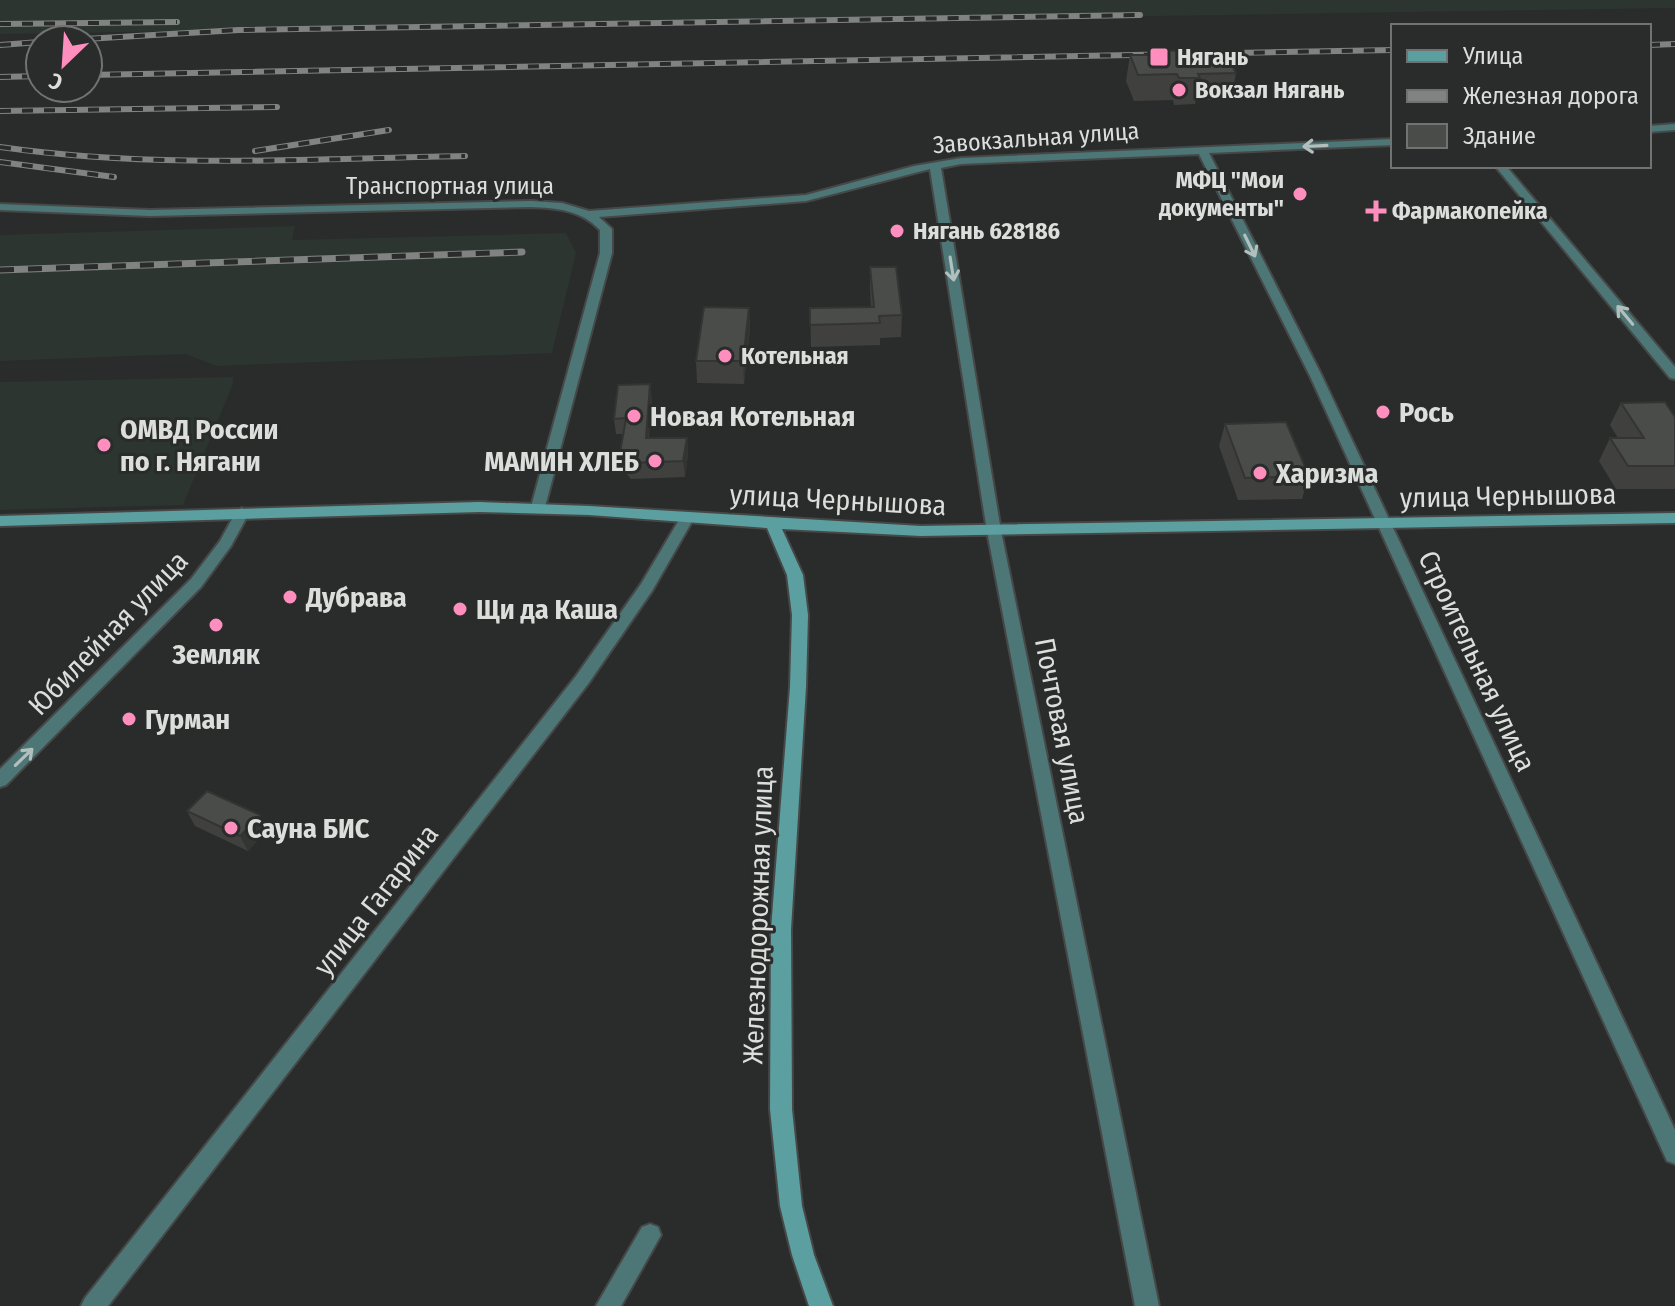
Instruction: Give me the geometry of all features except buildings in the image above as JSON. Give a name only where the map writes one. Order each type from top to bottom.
[{"type":"main road","name":"улица Чернышова","points":[[0,521],[538,507],[774,526],[994,531],[1675,518]]},
{"type":"main road","name":"Железнодорожная улица","points":[[774,526],[795,575],[800,615],[781,929],[781,1109],[791,1206],[803,1255],[821,1306]]},
{"type":"street","points":[[1651,129],[1675,127]]},
{"type":"street","name":"Завокзальная улица","points":[[589,214],[806,198],[935,165],[990,159],[1391,142]]},
{"type":"street","name":"Строительная улица","points":[[1203,151],[1316,376],[1675,1154]]},
{"type":"street","name":"Почтовая улица","points":[[935,165],[994,531],[1147,1306]]},
{"type":"street","points":[[1502,168],[1675,375]]},
{"type":"street","name":"Транспортная улица","points":[[0,207],[150,213],[531,204],[552,205],[589,214],[606,229],[606,253],[538,507]]},
{"type":"street","name":"Юбилейная улица","points":[[0,780],[196,583],[242,513]]},
{"type":"street","name":"улица Гагарина","points":[[93,1306],[582,680],[647,587],[687,518]]},
{"type":"street","points":[[608,1306],[650,1235]]},
{"type":"shaded area","points":[[0,0],[1675,0],[1675,8],[104,32],[104,24],[24,24],[24,34],[0,34]]},
{"type":"shaded area","points":[[295,226],[292,240],[566,233],[576,253],[552,353],[216,366],[186,354],[0,361],[0,235]]},
{"type":"shaded area","name":"ОМВД России по г. Нягани","points":[[233,377],[233,384],[183,505],[0,510],[0,382]]},
{"type":"railway","points":[[104,38],[239,30],[1140,15]]},
{"type":"railway","points":[[0,24],[177,22]]},
{"type":"railway","points":[[0,45],[24,43]]},
{"type":"railway","points":[[1651,45],[1675,44]]},
{"type":"railway","points":[[104,75],[1391,50]]},
{"type":"railway","points":[[0,77],[24,76]]},
{"type":"railway","points":[[0,111],[277,107]]},
{"type":"railway","points":[[255,151],[389,130]]},
{"type":"railway","points":[[0,147],[58,154],[174,160],[465,156]]},
{"type":"railway","points":[[0,162],[114,177]]},
{"type":"railway","points":[[0,270],[522,252]]},
{"type":"place","name":"Нягань","points":[[1159,57]]},
{"type":"place","name":"Вокзал Нягань","points":[[1179,90]]},
{"type":"place","name":"МФЦ \"Мои документы\"","points":[[1300,194]]},
{"type":"place","name":"Фармакопейка","points":[[1376,211]]},
{"type":"place","name":"Нягань 628186","points":[[897,231]]},
{"type":"place","name":"Котельная","points":[[725,356]]},
{"type":"place","name":"Рось","points":[[1383,412]]},
{"type":"place","name":"Новая Котельная","points":[[634,416]]},
{"type":"place","name":"ОМВД России по г. Нягани","points":[[104,445]]},
{"type":"place","name":"МАМИН ХЛЕБ","points":[[655,461]]},
{"type":"place","name":"Харизма","points":[[1260,473]]},
{"type":"place","name":"Дубрава","points":[[290,597]]},
{"type":"place","name":"Щи да Каша","points":[[460,609]]},
{"type":"place","name":"Земляк","points":[[216,625]]},
{"type":"place","name":"Гурман","points":[[129,719]]},
{"type":"place","name":"Сауна БИС","points":[[231,828]]}]
